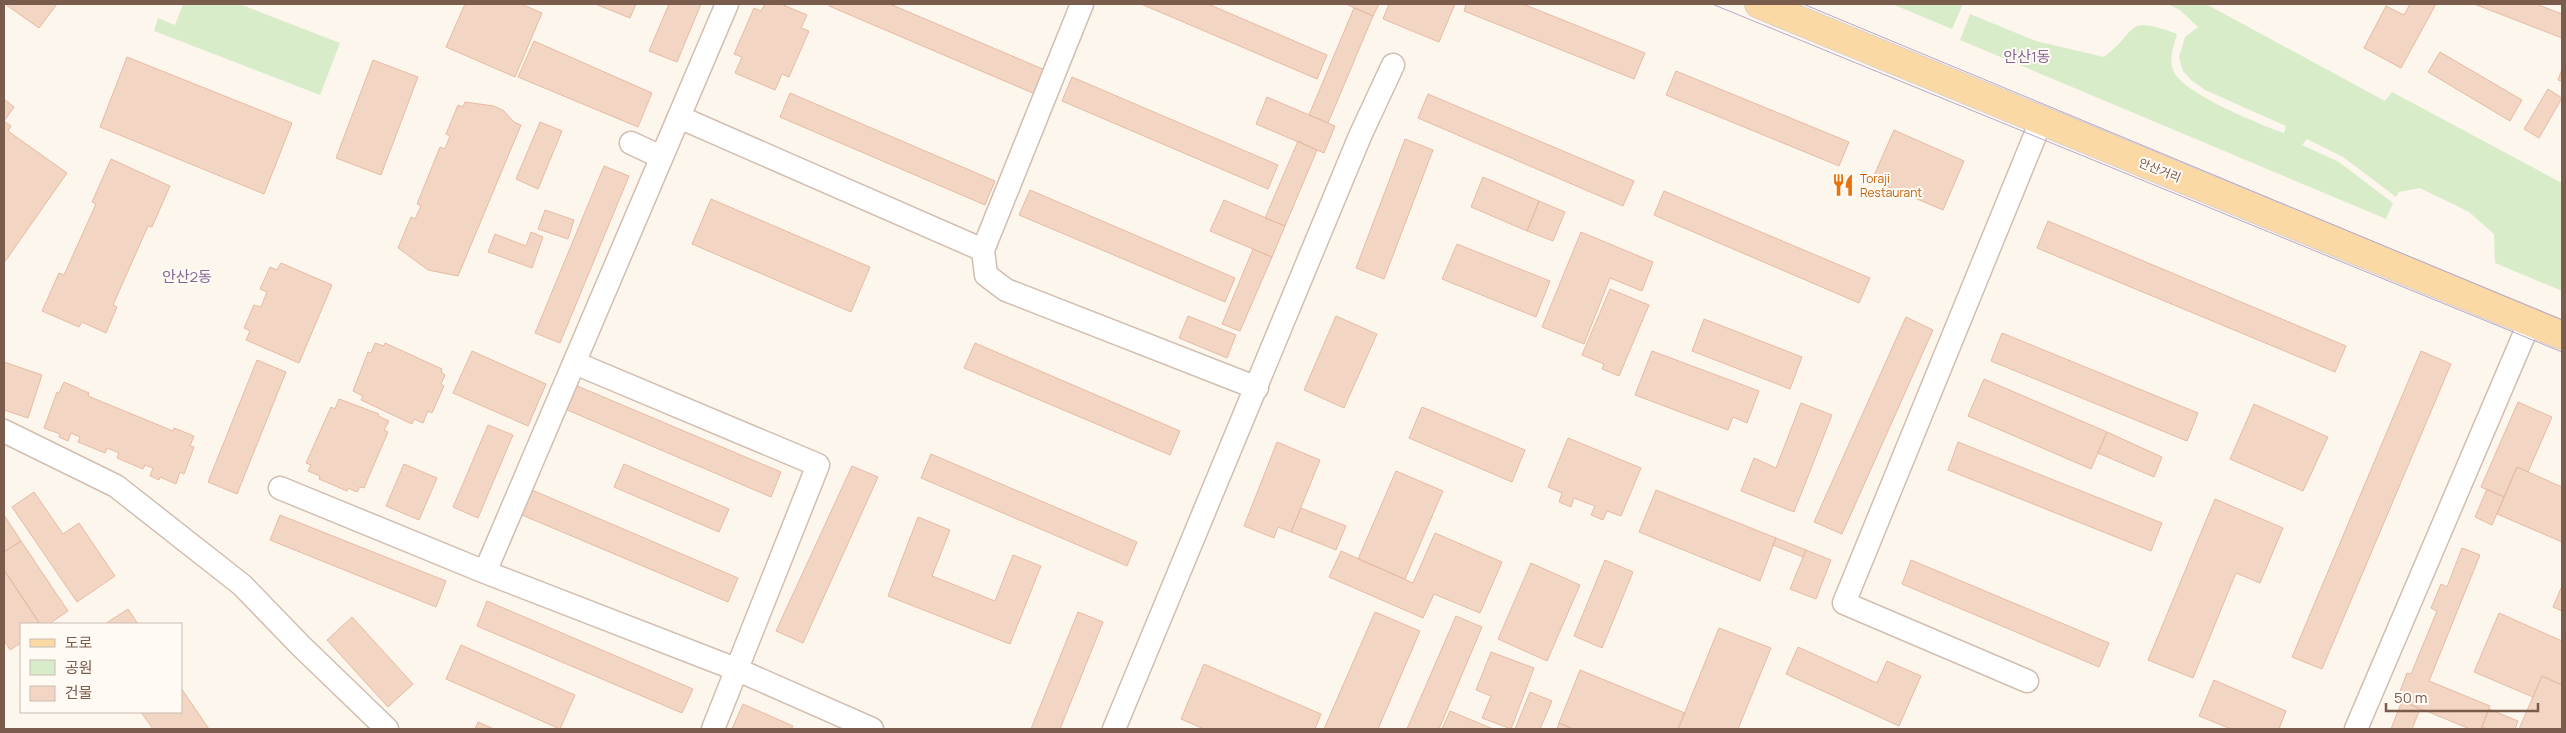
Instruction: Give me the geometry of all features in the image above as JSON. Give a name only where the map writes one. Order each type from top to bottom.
[{"type":"main road","name":"안산거리","points":[[1759,4],[2562,335]]},
{"type":"street","points":[[485,572],[727,4]]},
{"type":"street","points":[[1082,4],[983,250],[986,275],[1006,290],[1258,388]]},
{"type":"street","points":[[1114,729],[1258,388],[1360,136],[1393,65]]},
{"type":"street","points":[[679,117],[983,250]]},
{"type":"street","points":[[2027,681],[1844,603],[2040,121]]},
{"type":"street","points":[[631,143],[661,157]]},
{"type":"street","points":[[2356,729],[2530,321]]},
{"type":"street","points":[[575,363],[818,465],[713,729]]},
{"type":"street","points":[[4,431],[116,486],[242,585],[301,646],[387,729]]},
{"type":"street","points":[[280,488],[485,572],[738,670],[872,729]]},
{"type":"green space","points":[[183,4],[239,4],[340,43],[320,95],[154,31],[158,18],[175,25]]},
{"type":"green space","points":[[1892,4],[1963,4],[1952,29]]},
{"type":"green space","points":[[2168,4],[2206,4],[2385,101],[2392,92],[2562,183],[2562,291],[2495,263],[2494,234],[2469,212],[2420,188],[2399,192],[2396,197],[2343,157],[2307,139],[2302,145],[2339,162],[2393,203],[2386,219],[1960,40],[1970,14],[2036,41],[2104,57],[2134,28],[2140,25],[2148,25],[2160,28],[2177,34],[2172,53],[2172,67],[2180,80],[2224,107],[2284,133],[2286,126],[2205,90],[2191,80],[2183,71],[2179,57],[2185,37],[2198,27],[2180,10]]},
{"type":"building","points":[[5,4],[57,4],[39,28]]},
{"type":"building","points":[[465,4],[521,4],[542,13],[515,77],[446,47]]},
{"type":"building","points":[[595,4],[636,4],[630,18]]},
{"type":"building","points":[[669,4],[701,4],[677,62],[649,51]]},
{"type":"building","points":[[765,4],[781,4],[807,15],[801,28],[809,31],[789,77],[782,74],[775,90],[735,73],[742,57],[734,54],[754,8],[761,11]]},
{"type":"building","points":[[830,4],[890,4],[1045,70],[1035,94],[829,6]]},
{"type":"building","points":[[1141,4],[1208,4],[1327,55],[1317,79]]},
{"type":"building","points":[[1346,4],[1379,4],[1373,16]]},
{"type":"building","points":[[1389,4],[1455,4],[1439,42],[1383,19]]},
{"type":"building","points":[[1466,4],[1523,4],[1645,53],[1634,79],[1464,11]]},
{"type":"building","points":[[2410,4],[2436,4],[2401,68],[2364,48],[2386,6],[2404,15]]},
{"type":"building","points":[[2474,4],[2536,4],[2562,14],[2562,38]]},
{"type":"building","points":[[1354,8],[1373,16],[1328,123],[1309,115]]},
{"type":"building","points":[[534,41],[652,93],[638,127],[518,77]]},
{"type":"building","points":[[2440,52],[2522,100],[2510,121],[2428,72]]},
{"type":"building","points":[[127,57],[292,123],[264,194],[100,127]]},
{"type":"building","points":[[373,60],[418,77],[381,175],[336,158]]},
{"type":"building","points":[[2562,69],[2562,81],[2558,80]]},
{"type":"building","points":[[1676,71],[1849,142],[1839,166],[1666,95]]},
{"type":"building","points":[[1072,77],[1278,165],[1268,189],[1062,101]]},
{"type":"building","points":[[2548,89],[2562,98],[2539,138],[2524,129]]},
{"type":"building","points":[[790,93],[995,181],[985,205],[780,117]]},
{"type":"building","points":[[1428,94],[1634,181],[1623,206],[1418,118]]},
{"type":"building","points":[[1267,97],[1335,126],[1324,153],[1256,124]]},
{"type":"building","points":[[4,99],[14,107],[4,121]]},
{"type":"building","points":[[465,102],[494,106],[504,111],[514,122],[521,125],[458,276],[428,270],[398,248],[411,217],[415,219],[421,206],[417,204],[440,147],[445,149],[450,136],[446,134],[458,105],[463,107]]},
{"type":"building","points":[[4,121],[11,126],[8,131],[67,173],[4,263]]},
{"type":"building","points":[[540,122],[562,131],[538,189],[516,179]]},
{"type":"building","points":[[1894,130],[1964,161],[1943,210],[1872,180]]},
{"type":"building","points":[[1405,139],[1433,150],[1384,279],[1356,268]]},
{"type":"building","points":[[1298,141],[1317,150],[1285,226],[1265,218]]},
{"type":"building","points":[[111,159],[170,186],[152,227],[148,226],[113,305],[117,307],[106,333],[82,322],[79,327],[42,311],[59,273],[64,275],[96,204],[92,202]]},
{"type":"building","points":[[604,166],[629,176],[560,343],[535,333]]},
{"type":"building","points":[[1483,177],[1539,201],[1527,231],[1471,207]]},
{"type":"building","points":[[1030,190],[1235,278],[1225,302],[1019,215]]},
{"type":"building","points":[[1664,191],[1870,278],[1859,303],[1654,215]]},
{"type":"building","points":[[711,199],[870,267],[851,312],[692,244]]},
{"type":"building","points":[[1224,200],[1285,226],[1272,257],[1210,231]]},
{"type":"building","points":[[1539,201],[1565,212],[1553,241],[1527,231]]},
{"type":"building","points":[[545,210],[574,220],[568,239],[538,229]]},
{"type":"building","points":[[2048,221],[2346,346],[2335,372],[2037,248]]},
{"type":"building","points":[[531,232],[543,237],[532,268],[488,252],[495,234],[526,246]]},
{"type":"building","points":[[1581,232],[1653,262],[1642,291],[1610,278],[1584,344],[1542,327]]},
{"type":"building","points":[[1457,244],[1550,281],[1536,317],[1442,279]]},
{"type":"building","points":[[1253,249],[1272,257],[1240,331],[1222,324]]},
{"type":"building","points":[[281,263],[332,285],[299,363],[246,340],[250,331],[244,328],[254,305],[261,307],[267,292],[260,289],[270,267],[277,270]]},
{"type":"building","points":[[1610,289],[1649,305],[1619,376],[1602,369],[1604,364],[1582,355]]},
{"type":"building","points":[[1188,316],[1236,335],[1227,358],[1179,338]]},
{"type":"building","points":[[1336,316],[1377,334],[1344,408],[1304,390]]},
{"type":"building","points":[[1906,317],[1933,330],[1842,534],[1814,522]]},
{"type":"building","points":[[1704,319],[1802,357],[1790,389],[1692,351]]},
{"type":"building","points":[[2002,333],[2198,413],[2187,441],[1991,361]]},
{"type":"building","points":[[375,343],[384,346],[385,343],[442,369],[441,372],[445,375],[441,384],[444,386],[432,413],[428,411],[423,423],[414,419],[412,424],[361,400],[363,396],[353,391],[368,352],[371,353]]},
{"type":"building","points":[[975,343],[1180,431],[1170,455],[964,368]]},
{"type":"building","points":[[472,351],[546,384],[528,426],[453,393]]},
{"type":"building","points":[[1652,351],[1759,391],[1747,423],[1733,417],[1728,430],[1635,395]]},
{"type":"building","points":[[2421,351],[2451,364],[2322,669],[2292,657]]},
{"type":"building","points":[[257,360],[286,372],[237,494],[208,482]]},
{"type":"building","points":[[4,362],[42,375],[28,418],[4,410]]},
{"type":"building","points":[[1984,379],[2107,432],[2091,469],[1968,416]]},
{"type":"building","points":[[64,382],[89,393],[88,396],[173,431],[174,428],[194,436],[190,446],[194,447],[184,474],[180,472],[176,484],[160,477],[159,480],[150,476],[153,468],[145,465],[143,469],[117,458],[119,453],[107,448],[105,453],[78,442],[80,437],[71,433],[68,441],[59,437],[60,434],[44,428],[57,392],[59,393]]},
{"type":"building","points":[[575,385],[781,472],[771,497],[565,409]]},
{"type":"building","points":[[339,399],[379,414],[378,416],[389,421],[384,430],[388,432],[364,488],[360,487],[357,492],[348,488],[347,491],[319,479],[320,476],[308,471],[311,465],[306,463],[331,407],[335,409]]},
{"type":"building","points":[[2518,402],[2552,417],[2528,472],[2517,467],[2504,497],[2481,487]]},
{"type":"building","points":[[1801,403],[1832,415],[1794,512],[1741,491],[1754,458],[1776,468]]},
{"type":"building","points":[[2254,404],[2328,437],[2303,491],[2230,459]]},
{"type":"building","points":[[1422,407],[1525,450],[1512,482],[1409,438]]},
{"type":"building","points":[[488,425],[513,435],[478,518],[453,507]]},
{"type":"building","points":[[2107,432],[2162,457],[2154,477],[2098,453]]},
{"type":"building","points":[[1568,438],[1641,468],[1621,516],[1607,511],[1603,520],[1591,515],[1595,506],[1574,498],[1571,507],[1559,502],[1562,493],[1548,487]]},
{"type":"building","points":[[1277,442],[1320,460],[1291,532],[1278,527],[1274,538],[1244,526]]},
{"type":"building","points":[[1958,442],[2162,523],[2151,551],[1948,470]]},
{"type":"building","points":[[931,454],[1137,542],[1127,566],[921,478]]},
{"type":"building","points":[[404,464],[437,478],[419,520],[386,506]]},
{"type":"building","points":[[624,464],[729,509],[719,532],[614,487]]},
{"type":"building","points":[[852,466],[878,477],[803,643],[776,631]]},
{"type":"building","points":[[2517,467],[2562,487],[2562,542],[2497,514]]},
{"type":"building","points":[[1396,471],[1443,491],[1405,579],[1358,559]]},
{"type":"building","points":[[2487,489],[2504,497],[2492,525],[2475,517]]},
{"type":"building","points":[[532,490],[738,578],[728,602],[522,515]]},
{"type":"building","points":[[1656,490],[1776,538],[1760,581],[1639,532]]},
{"type":"building","points":[[34,492],[63,534],[79,523],[115,576],[77,602],[12,507]]},
{"type":"building","points":[[2215,499],[2283,528],[2260,583],[2236,573],[2193,678],[2148,660]]},
{"type":"building","points":[[1301,508],[1346,526],[1336,550],[1291,532]]},
{"type":"building","points":[[4,515],[21,541],[4,552]]},
{"type":"building","points":[[280,515],[446,581],[436,607],[270,540]]},
{"type":"building","points":[[918,517],[950,530],[932,576],[995,601],[1013,555],[1041,566],[1010,644],[888,596]]},
{"type":"building","points":[[1435,533],[1502,562],[1480,613],[1434,594],[1423,618],[1329,577],[1341,551],[1413,583]]},
{"type":"building","points":[[1776,538],[1806,550],[1803,557],[1773,545]]},
{"type":"building","points":[[21,541],[68,611],[50,623],[39,623],[4,570],[4,552]]},
{"type":"building","points":[[2462,548],[2480,555],[2429,681],[2490,706],[2481,729],[2470,729],[2397,699],[2407,673],[2411,674],[2437,611],[2431,608],[2441,584],[2447,587]]},
{"type":"building","points":[[1806,550],[1831,560],[1816,599],[1790,589]]},
{"type":"building","points":[[1605,560],[1633,572],[1602,648],[1574,636]]},
{"type":"building","points":[[1911,560],[2109,643],[2099,667],[1902,584]]},
{"type":"building","points":[[1531,563],[1580,585],[1547,661],[1498,639]]},
{"type":"building","points":[[4,570],[39,623],[20,623],[20,644],[10,650],[4,640]]},
{"type":"building","points":[[2562,586],[2562,611],[2553,607]]},
{"type":"building","points":[[487,601],[693,689],[682,713],[477,626]]},
{"type":"building","points":[[128,609],[137,623],[107,623]]},
{"type":"building","points":[[1078,612],[1103,622],[1060,729],[1031,729]]},
{"type":"building","points":[[1375,612],[1420,631],[1378,729],[1324,729]]},
{"type":"building","points":[[2499,613],[2562,641],[2562,685],[2542,676],[2533,697],[2474,672]]},
{"type":"building","points":[[1456,616],[1482,627],[1439,729],[1407,729]]},
{"type":"building","points":[[352,617],[413,684],[388,707],[327,640]]},
{"type":"building","points":[[1719,628],[1771,648],[1738,729],[1678,729]]},
{"type":"building","points":[[461,645],[575,695],[560,729],[446,679]]},
{"type":"building","points":[[1798,647],[1877,683],[1887,661],[1921,676],[1899,726],[1786,674]]},
{"type":"building","points":[[1491,652],[1534,668],[1511,729],[1482,718],[1491,696],[1476,690]]},
{"type":"building","points":[[1204,664],[1321,714],[1315,729],[1204,729],[1181,719]]},
{"type":"building","points":[[1580,670],[1685,713],[1678,729],[1573,729],[1559,723]]},
{"type":"building","points":[[2542,676],[2562,685],[2562,729],[2519,729]]},
{"type":"building","points":[[2214,680],[2286,711],[2279,729],[2231,729],[2199,716]]},
{"type":"building","points":[[182,689],[209,729],[153,729],[142,713],[182,713]]},
{"type":"building","points":[[1530,692],[1552,701],[1540,729],[1515,729]]},
{"type":"building","points":[[2402,701],[2420,709],[2412,729],[2391,729]]},
{"type":"building","points":[[743,704],[793,726],[791,729],[732,729]]},
{"type":"building","points":[[2489,709],[2518,721],[2515,729],[2488,729],[2482,727]]},
{"type":"building","points":[[1450,711],[1493,729],[1442,729]]},
{"type":"building","points":[[478,722],[494,729],[475,729]]},
{"type":"building","points":[[1559,723],[1573,729],[1557,729]]},
{"type":"tram line","points":[[1712,4],[2562,352]]},
{"type":"tram line","points":[[1803,4],[2562,320]]},
{"type":"place","name":"Toraji Restaurant","points":[[1843,185]]},
{"type":"district","name":"안산1동","points":[[2027,56]]},
{"type":"district","name":"안산2동","points":[[187,276]]}]
